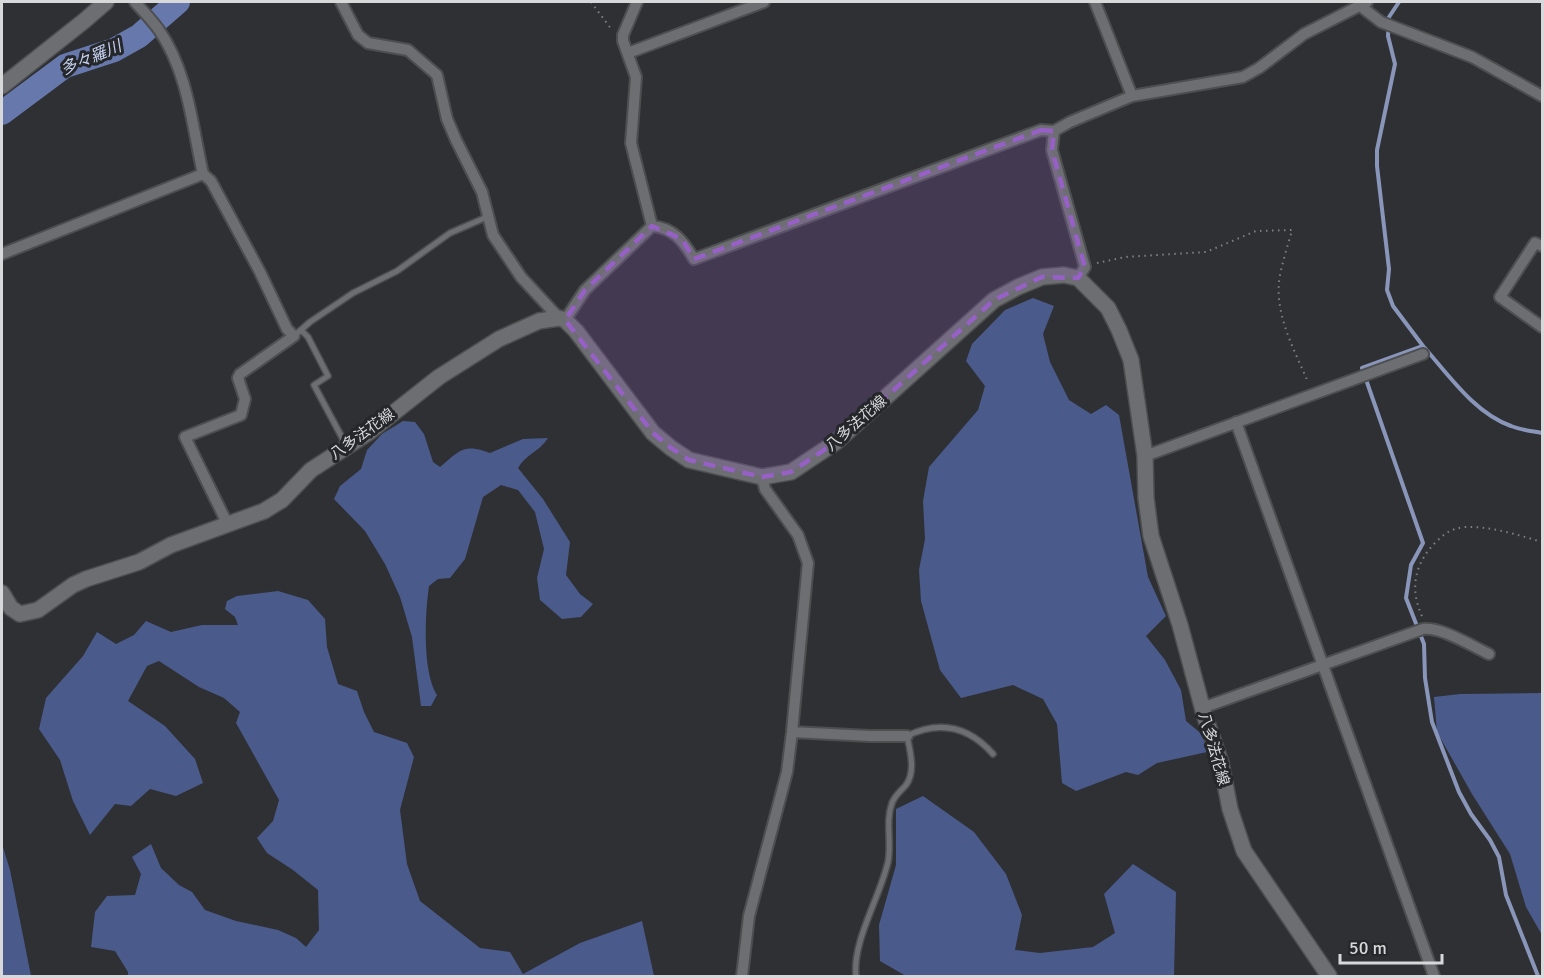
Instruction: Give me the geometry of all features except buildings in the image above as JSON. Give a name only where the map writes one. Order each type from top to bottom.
[{"type":"main road","points":[[2,86],[106,2]]},
{"type":"main road","name":"八多法花線","points":[[2,593],[11,609],[20,614],[38,610],[73,585],[86,579],[139,562],[171,545],[264,511],[282,500],[311,470],[368,433],[439,377],[499,339],[539,321],[562,319],[653,433],[689,460],[762,477],[791,472],[836,442],[994,300],[1042,277],[1082,272],[1108,308],[1131,360],[1144,456],[1151,536],[1180,626],[1202,708],[1221,763],[1230,809],[1244,851],[1329,976]]},
{"type":"street","points":[[135,2],[158,29],[175,60],[189,100],[203,174],[211,181],[260,272],[287,329],[297,333]]},
{"type":"street","points":[[341,2],[358,35],[368,43],[408,50],[437,75],[447,119],[482,192],[493,235],[521,277],[562,319],[585,290],[652,226]]},
{"type":"street","points":[[638,2],[623,35],[623,41],[636,77],[632,143],[652,226]]},
{"type":"street","points":[[628,53],[764,2]]},
{"type":"street","points":[[1095,2],[1132,96]]},
{"type":"street","points":[[652,226],[659,227],[682,239],[694,259],[1041,130],[1054,131],[1132,96],[1243,77],[1259,68],[1304,34],[1363,3],[1381,22],[1472,57],[1542,96]]},
{"type":"street","points":[[1054,131],[1052,150],[1082,272]]},
{"type":"street","points":[[2,254],[203,174]]},
{"type":"street","points":[[1542,246],[1535,243],[1500,297],[1542,327]]},
{"type":"street","points":[[228,525],[185,437],[241,415],[245,399],[238,378],[240,374],[297,333]]},
{"type":"street","points":[[1144,456],[1423,354]]},
{"type":"street","points":[[1236,422],[1434,976]]},
{"type":"street","points":[[742,976],[749,916],[787,772],[808,563],[798,535],[765,489],[762,477]]},
{"type":"street","points":[[1202,708],[1423,630],[1489,654]]},
{"type":"street","points":[[792,732],[907,736]]},
{"type":"lane","points":[[297,333],[352,293],[397,271],[450,233],[487,217]]},
{"type":"lane","points":[[297,333],[308,337],[328,376],[314,386],[346,447]]},
{"type":"lane","points":[[856,976],[854,964],[857,950],[889,860],[889,818],[892,803],[908,783],[911,773],[907,736],[928,727],[944,726],[967,733],[983,743],[993,754]]},
{"type":"path","points":[[591,2],[609,28],[623,35]]},
{"type":"path","points":[[1082,272],[1106,260],[1206,252],[1256,231],[1292,230],[1280,277],[1279,301],[1283,324],[1312,394]]},
{"type":"path","points":[[1423,630],[1414,583],[1418,564],[1428,549],[1445,532],[1462,527],[1481,528],[1542,542]]},
{"type":"highlighted area","points":[[1041,130],[1054,131],[1052,150],[1085,267],[1078,278],[1042,277],[994,300],[836,442],[791,472],[762,477],[689,460],[671,448],[653,433],[565,320],[585,290],[652,226],[682,239],[694,259]]},
{"type":"shaded area","points":[[1033,298],[1054,306],[1043,334],[1050,362],[1069,400],[1091,414],[1106,405],[1119,415],[1148,577],[1166,616],[1146,636],[1165,660],[1181,690],[1186,721],[1204,736],[1207,752],[1157,763],[1138,775],[1126,772],[1076,791],[1062,783],[1057,724],[1043,699],[1013,685],[961,698],[940,670],[921,601],[919,570],[925,539],[923,501],[929,467],[978,410],[985,386],[966,361],[972,344],[1005,310]]},
{"type":"shaded area","points":[[403,421],[415,422],[424,434],[433,462],[440,467],[463,450],[474,449],[490,453],[523,439],[548,438],[518,468],[543,499],[570,542],[566,575],[580,594],[593,604],[581,617],[562,619],[540,600],[537,578],[544,549],[535,512],[518,490],[501,485],[483,497],[465,559],[450,578],[438,579],[429,586],[426,611],[427,657],[432,685],[437,695],[431,706],[421,706],[412,637],[400,597],[385,564],[365,531],[334,499],[340,486],[361,469],[367,450],[382,434]]},
{"type":"shaded area","points":[[278,591],[308,600],[325,619],[327,647],[338,684],[357,691],[374,732],[407,743],[414,757],[400,810],[407,864],[420,901],[480,948],[510,952],[523,974],[580,943],[642,921],[654,976],[128,976],[128,972],[115,951],[91,947],[95,912],[107,896],[135,895],[141,874],[132,857],[151,844],[161,868],[179,885],[192,892],[205,910],[236,921],[278,930],[296,938],[306,947],[319,930],[318,890],[267,853],[257,838],[273,821],[279,800],[236,723],[240,712],[224,698],[199,687],[159,661],[147,666],[128,701],[165,726],[195,759],[203,783],[176,796],[150,789],[131,806],[115,804],[90,835],[73,801],[60,760],[39,729],[46,698],[83,656],[97,632],[116,644],[134,635],[146,621],[171,632],[202,625],[238,625],[235,617],[225,609],[227,601],[237,596]]},
{"type":"shaded area","points":[[1542,693],[1542,935],[1526,907],[1510,854],[1472,794],[1437,732],[1434,697],[1460,694]]},
{"type":"shaded area","points":[[923,796],[974,832],[1006,874],[1022,915],[1015,950],[1040,953],[1093,947],[1115,933],[1104,894],[1133,864],[1176,892],[1174,976],[906,976],[880,961],[879,925],[896,865],[896,809]]},
{"type":"shaded area","points":[[2,844],[10,870],[31,976],[2,976]]},
{"type":"waterway","name":"多々羅川","points":[[2,113],[65,66],[114,50],[139,36],[178,2]]},
{"type":"waterway","points":[[1399,2],[1389,17],[1388,36],[1395,64],[1377,150],[1377,166],[1389,269],[1387,290],[1393,306],[1423,346],[1362,368],[1423,543],[1411,565],[1406,598],[1424,644],[1425,678],[1432,722],[1459,792],[1499,857],[1506,895],[1538,976]]},
{"type":"waterway","points":[[1423,346],[1462,392],[1485,412],[1511,426],[1542,433]]}]
